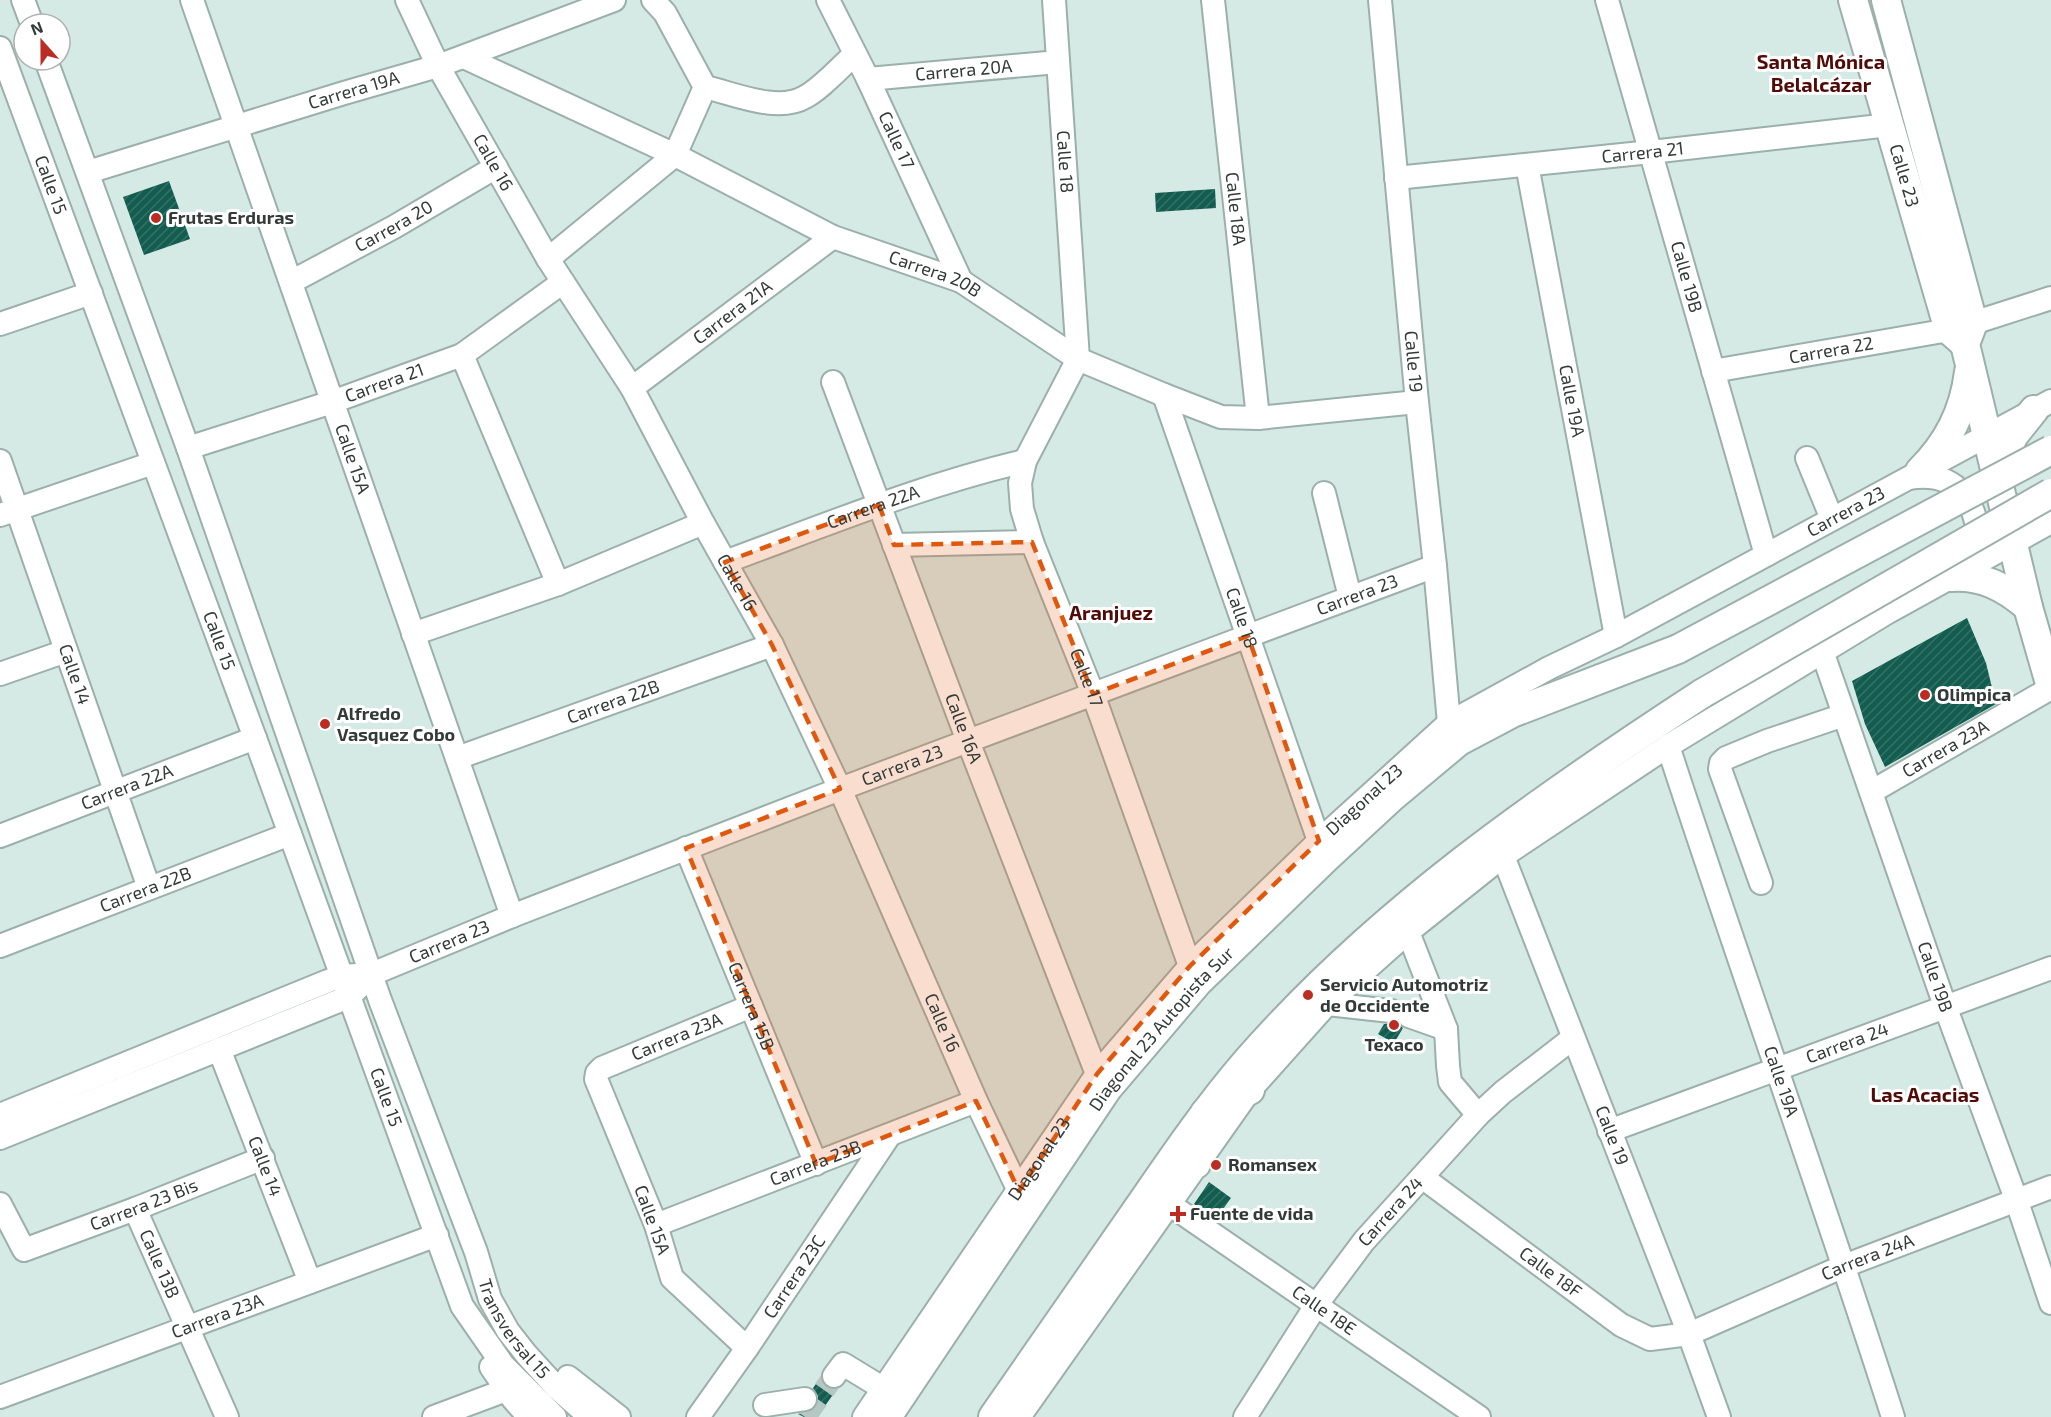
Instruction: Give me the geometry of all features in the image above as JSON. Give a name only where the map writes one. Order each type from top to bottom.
[{"type":"main road","name":"Calle 23","points":[[1854,0],[1889,124],[1964,340]]},
{"type":"main road","name":"Calle 23","points":[[1886,0],[2028,607],[2051,687]]},
{"type":"main road","points":[[1914,475],[1933,458],[1949,435],[1964,401],[1964,340]]},
{"type":"main road","points":[[1996,472],[2014,435],[2043,406]]},
{"type":"main road","name":"Diagonal 23 Autopista Sur","points":[[887,1417],[1107,1089],[1198,982],[1454,732],[1512,713],[1678,650],[2051,450]]},
{"type":"main road","points":[[993,1417],[1205,1113],[1247,1061],[1353,951],[1412,901],[1499,846],[1594,764],[1702,693],[2051,494]]},
{"type":"main road","points":[[2004,505],[2027,515],[2051,521]]},
{"type":"main road","points":[[1955,575],[1986,580],[2010,592],[2028,607]]},
{"type":"main road","points":[[1205,1113],[1250,1090]]},
{"type":"main road","points":[[1196,1164],[1205,1113]]},
{"type":"street","name":"Calle 15A","points":[[192,0],[512,916]]},
{"type":"street","name":"Calle 16","points":[[407,0],[438,66],[549,260],[632,388],[703,523],[772,645],[840,789],[976,1101],[1019,1191]]},
{"type":"street","name":"Carrera 19A","points":[[88,172],[438,66],[614,0]]},
{"type":"street","points":[[654,0],[665,13],[705,87],[775,104],[792,103],[807,96],[855,54]]},
{"type":"street","name":"Calle 17","points":[[828,0],[868,79],[961,282]]},
{"type":"street","name":"Calle 18","points":[[1054,0],[1078,359]]},
{"type":"street","name":"Calle 18A","points":[[1213,0],[1258,417]]},
{"type":"street","name":"Calle 19","points":[[1380,0],[1417,402],[1454,732]]},
{"type":"street","name":"Calle 19B","points":[[1606,0],[1766,555]]},
{"type":"street","name":"Calle 15","points":[[0,48],[8,93],[91,293],[437,1235]]},
{"type":"street","name":"Carrera 20B","points":[[464,57],[675,155],[833,237],[961,282],[1078,359],[1221,417],[1258,417],[1417,402]]},
{"type":"street","name":"Carrera 20A","points":[[868,79],[1058,62]]},
{"type":"street","name":"Calle 15","points":[[50,72],[188,448],[372,974],[465,1225]]},
{"type":"street","points":[[549,260],[675,155],[705,87]]},
{"type":"street","name":"Carrera 21","points":[[1396,178],[1651,152],[1889,124]]},
{"type":"street","name":"Calle 19A","points":[[1527,165],[1616,636]]},
{"type":"street","name":"Carrera 20","points":[[291,282],[394,227],[496,167]]},
{"type":"street","name":"Carrera 21A","points":[[632,388],[833,237]]},
{"type":"street","name":"Carrera 21","points":[[188,448],[332,402],[462,355],[563,282]]},
{"type":"street","points":[[0,324],[91,293]]},
{"type":"street","name":"Carrera 22","points":[[1713,371],[1964,340],[2051,298]]},
{"type":"street","points":[[462,355],[558,584]]},
{"type":"street","name":"Calle 17","points":[[1078,359],[1025,461],[1020,483],[1022,509],[1032,542],[1093,694],[1190,966]]},
{"type":"street","name":"Calle 16A","points":[[833,382],[968,741],[1097,1074]]},
{"type":"street","name":"Calle 18","points":[[1164,395],[1319,840]]},
{"type":"street","name":"Carrera 23","points":[[1454,732],[1549,668],[1616,636],[1987,434],[2043,406]]},
{"type":"street","points":[[1807,458],[1832,519]]},
{"type":"street","name":"Calle 14","points":[[0,461],[8,512],[66,651],[149,888]]},
{"type":"street","name":"Carrera 22A","points":[[725,562],[879,505],[986,470],[1025,461]]},
{"type":"street","points":[[8,512],[153,463]]},
{"type":"street","points":[[1914,475],[1933,477],[1948,482],[1960,491],[1970,504],[1975,520],[1977,540],[1970,559],[1955,575]]},
{"type":"street","points":[[1324,493],[1350,597]]},
{"type":"street","points":[[1019,1417],[1250,1090],[1327,1004],[1499,846],[1822,651],[2051,521]]},
{"type":"street","points":[[413,634],[558,584],[703,523]]},
{"type":"street","points":[[894,544],[1032,542]]},
{"type":"street","name":"Carrera 23","points":[[0,1138],[219,1049],[372,974],[512,916],[840,789],[1435,566]]},
{"type":"street","name":"Carrera 22B","points":[[457,758],[772,645]]},
{"type":"street","points":[[0,674],[66,651]]},
{"type":"street","name":"Calle 19B","points":[[1822,651],[2051,1303]]},
{"type":"street","name":"Carrera 23A","points":[[1871,792],[2051,687]]},
{"type":"street","points":[[1761,883],[1720,769],[1721,763],[1725,758],[1767,741],[1844,715]]},
{"type":"street","name":"Diagonal 23","points":[[864,1417],[1097,1074],[1190,966],[1319,840],[1454,732]]},
{"type":"street","name":"Carrera 22A","points":[[0,836],[255,738]]},
{"type":"street","name":"Calle 19A","points":[[1668,746],[1893,1417]]},
{"type":"street","name":"Carrera 22B","points":[[0,946],[290,834]]},
{"type":"street","name":"Calle 19","points":[[1499,846],[1689,1334],[1719,1417]]},
{"type":"street","name":"Carrera 15B","points":[[686,848],[816,1164]]},
{"type":"street","points":[[1408,932],[1446,1029],[1450,1082],[1478,1115]]},
{"type":"street","name":"Carrera 24","points":[[1609,1131],[2051,968]]},
{"type":"street","name":"Carrera 23","points":[[0,1115],[346,986]]},
{"type":"street","points":[[1327,1004],[1400,1014],[1446,1029]]},
{"type":"street","name":"Carrera 23A","points":[[602,1068],[751,1006]]},
{"type":"street","name":"Carrera 24","points":[[1245,1417],[1317,1304],[1364,1241],[1478,1115],[1503,1092],[1574,1038]]},
{"type":"street","name":"Calle 14","points":[[219,1049],[310,1282]]},
{"type":"street","name":"Calle 15A","points":[[602,1068],[597,1073],[596,1079],[656,1225],[672,1278],[747,1348]]},
{"type":"street","name":"Carrera 23B","points":[[656,1225],[976,1101]]},
{"type":"street","name":"Carrera 23C","points":[[698,1417],[889,1136]]},
{"type":"street","name":"Carrera 23 Bis","points":[[0,1204],[24,1250],[263,1158]]},
{"type":"street","name":"Calle 18F","points":[[1422,1177],[1621,1324],[1650,1339],[1689,1334]]},
{"type":"street","name":"Carrera 24A","points":[[1689,1334],[1844,1266],[2051,1186]]},
{"type":"street","name":"Calle 18E","points":[[1169,1204],[1479,1417]]},
{"type":"street","name":"Calle 13B","points":[[135,1209],[227,1417]]},
{"type":"street","name":"Transversal 15","points":[[465,1225],[490,1299],[508,1331],[557,1388],[590,1417]]},
{"type":"street","name":"Carrera 23A","points":[[0,1396],[437,1235]]},
{"type":"street","name":"Transversal 15","points":[[437,1235],[462,1306],[503,1365],[555,1417]]},
{"type":"street","points":[[476,1252],[501,1299],[529,1336],[570,1379],[619,1417]]},
{"type":"street","points":[[462,1306],[493,1371],[529,1417]]},
{"type":"street","points":[[834,1376],[843,1364],[884,1389]]},
{"type":"street","points":[[434,1417],[506,1390]]},
{"type":"street","points":[[765,1405],[805,1399]]},
{"type":"highlighted area","points":[[879,505],[894,545],[1032,542],[1093,694],[1248,636],[1319,841],[1190,966],[1097,1074],[1019,1191],[976,1101],[816,1164],[686,848],[840,789],[772,645],[725,562]]},
{"type":"building","name":"Frutas Erduras","points":[[169,181],[190,239],[144,255],[123,197]]},
{"type":"building","points":[[1215,189],[1216,208],[1156,212],[1155,193]]},
{"type":"building","name":"Olimpica","points":[[1967,618],[1986,663],[1996,704],[1885,767],[1865,724],[1852,681]]},
{"type":"building","points":[[1398,1023],[1403,1028],[1394,1043],[1378,1034],[1384,1024]]},
{"type":"building","points":[[1209,1182],[1231,1198],[1216,1219],[1194,1204]]},
{"type":"building","points":[[821,1377],[826,1387],[837,1389],[817,1417],[804,1417],[798,1414],[813,1410],[817,1404],[818,1396],[813,1388]]},
{"type":"tunnel","points":[[805,1417],[834,1376]]},
{"type":"place","name":"Frutas Erduras","points":[[156,218]]},
{"type":"place","name":"Olimpica","points":[[1925,695]]},
{"type":"place","name":"Alfredo Vasquez Cobo","points":[[325,724]]},
{"type":"place","name":"Servicio Automotriz de Occidente","points":[[1308,995]]},
{"type":"place","name":"Texaco","points":[[1394,1025]]},
{"type":"place","name":"Romansex","points":[[1216,1165]]},
{"type":"place","name":"Fuente de vida","points":[[1178,1214]]},
{"type":"district","name":"Santa Mónica Belalcázar","points":[[1821,74]]},
{"type":"district","name":"Aranjuez","points":[[1111,613]]},
{"type":"district","name":"Las Acacias","points":[[1925,1095]]}]
